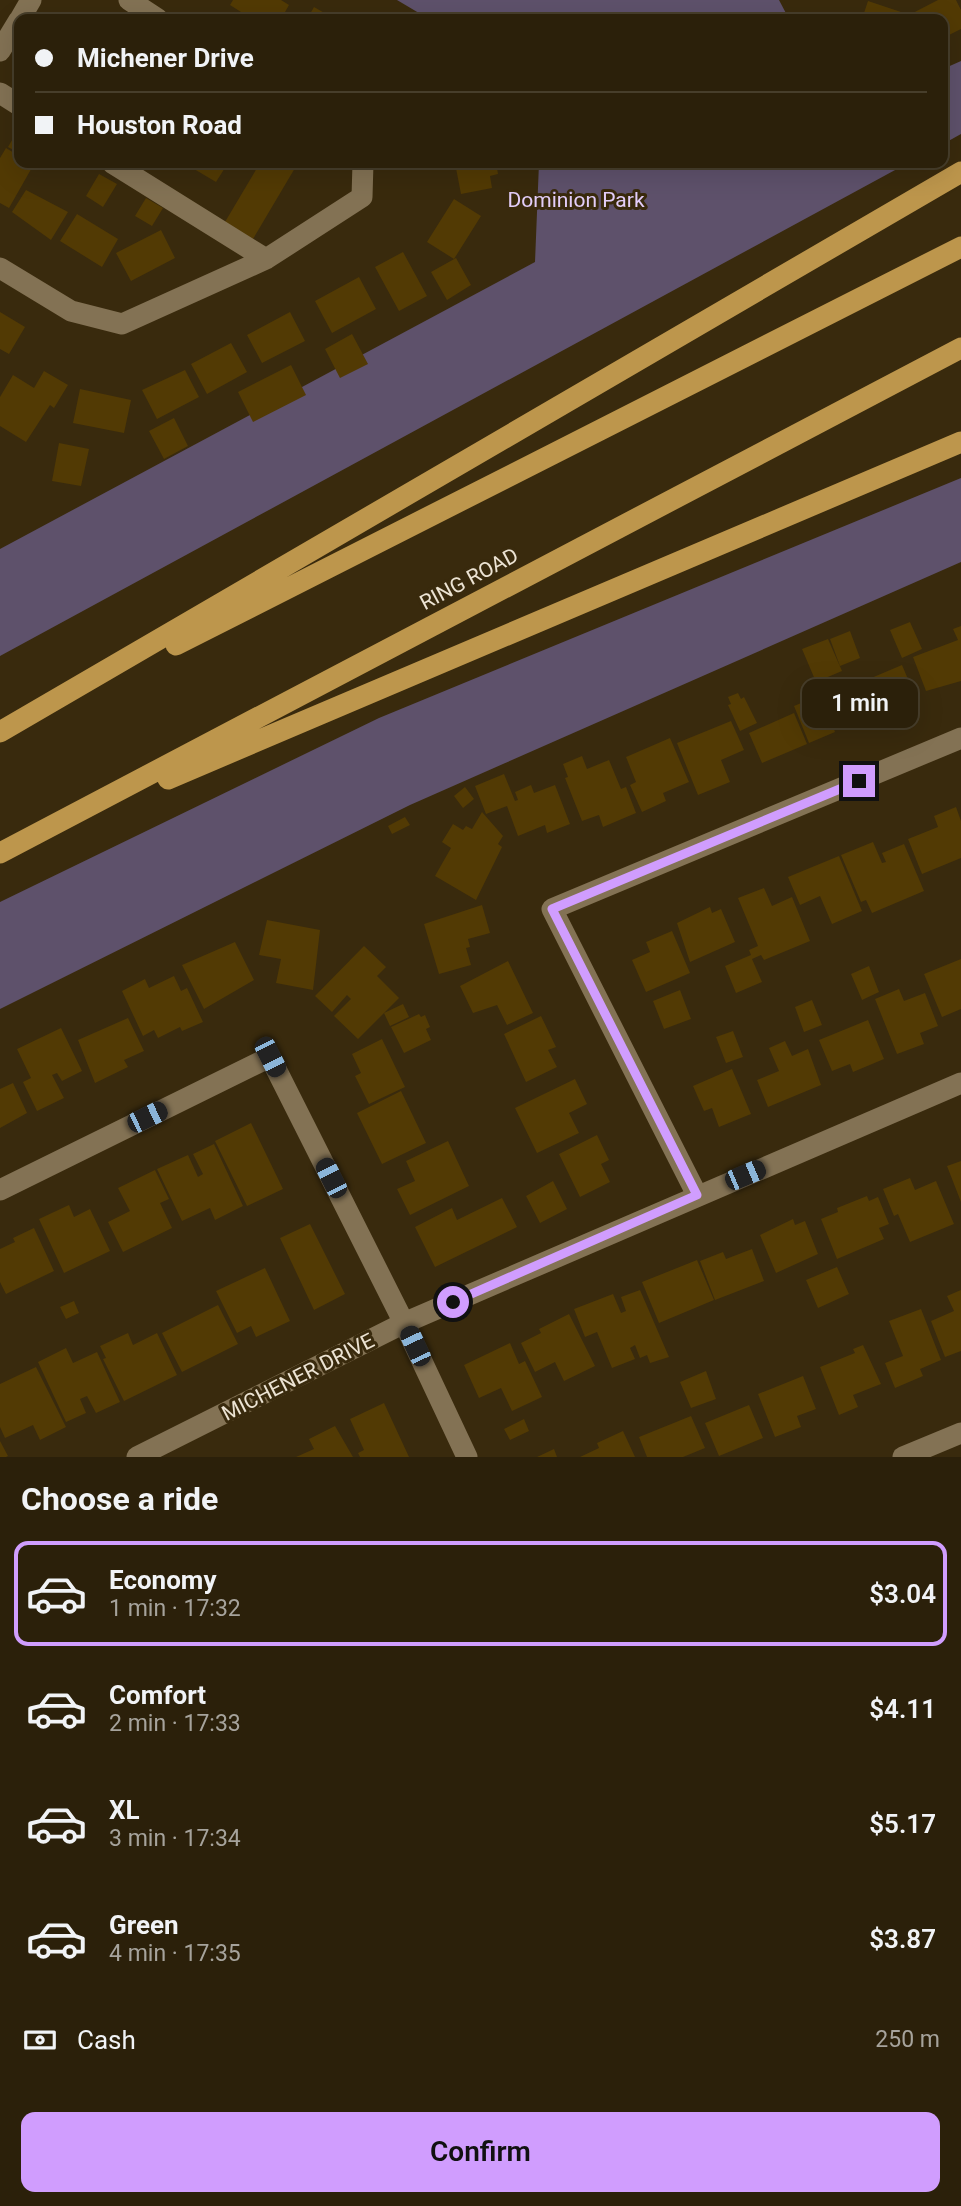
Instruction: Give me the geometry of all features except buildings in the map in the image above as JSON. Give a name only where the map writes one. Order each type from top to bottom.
[{"type":"highway","points":[[0,733],[961,172]]},
{"type":"highway","points":[[0,733],[961,247]]},
{"type":"highway","name":"RING ROAD","points":[[0,853],[961,348]]},
{"type":"highway","points":[[27,839],[961,442]]},
{"type":"street","points":[[129,0],[150,14]]},
{"type":"street","points":[[0,51],[14,27]]},
{"type":"street","points":[[120,168],[266,259]]},
{"type":"street","points":[[0,268],[71,311],[122,324],[266,259],[362,197],[363,168]]},
{"type":"street","points":[[697,1195],[552,909],[961,738]]},
{"type":"street","points":[[0,1190],[270,1057],[404,1323],[467,1457]]},
{"type":"street","name":"MICHENER DRIVE","points":[[137,1457],[404,1323],[961,1083]]},
{"type":"street","points":[[904,1457],[961,1433]]},
{"type":"green space","points":[[397,0],[779,0],[786,14],[421,14]]},
{"type":"green space","points":[[961,61],[961,134],[948,141],[948,67]]},
{"type":"green space","name":"Dominion Park","points":[[539,168],[899,168],[0,656],[0,549],[535,262]]},
{"type":"green space","points":[[961,478],[961,562],[410,805],[0,1009],[0,902],[379,718]]},
{"type":"route","points":[[453,1302],[697,1195],[552,909],[859,781]]}]
